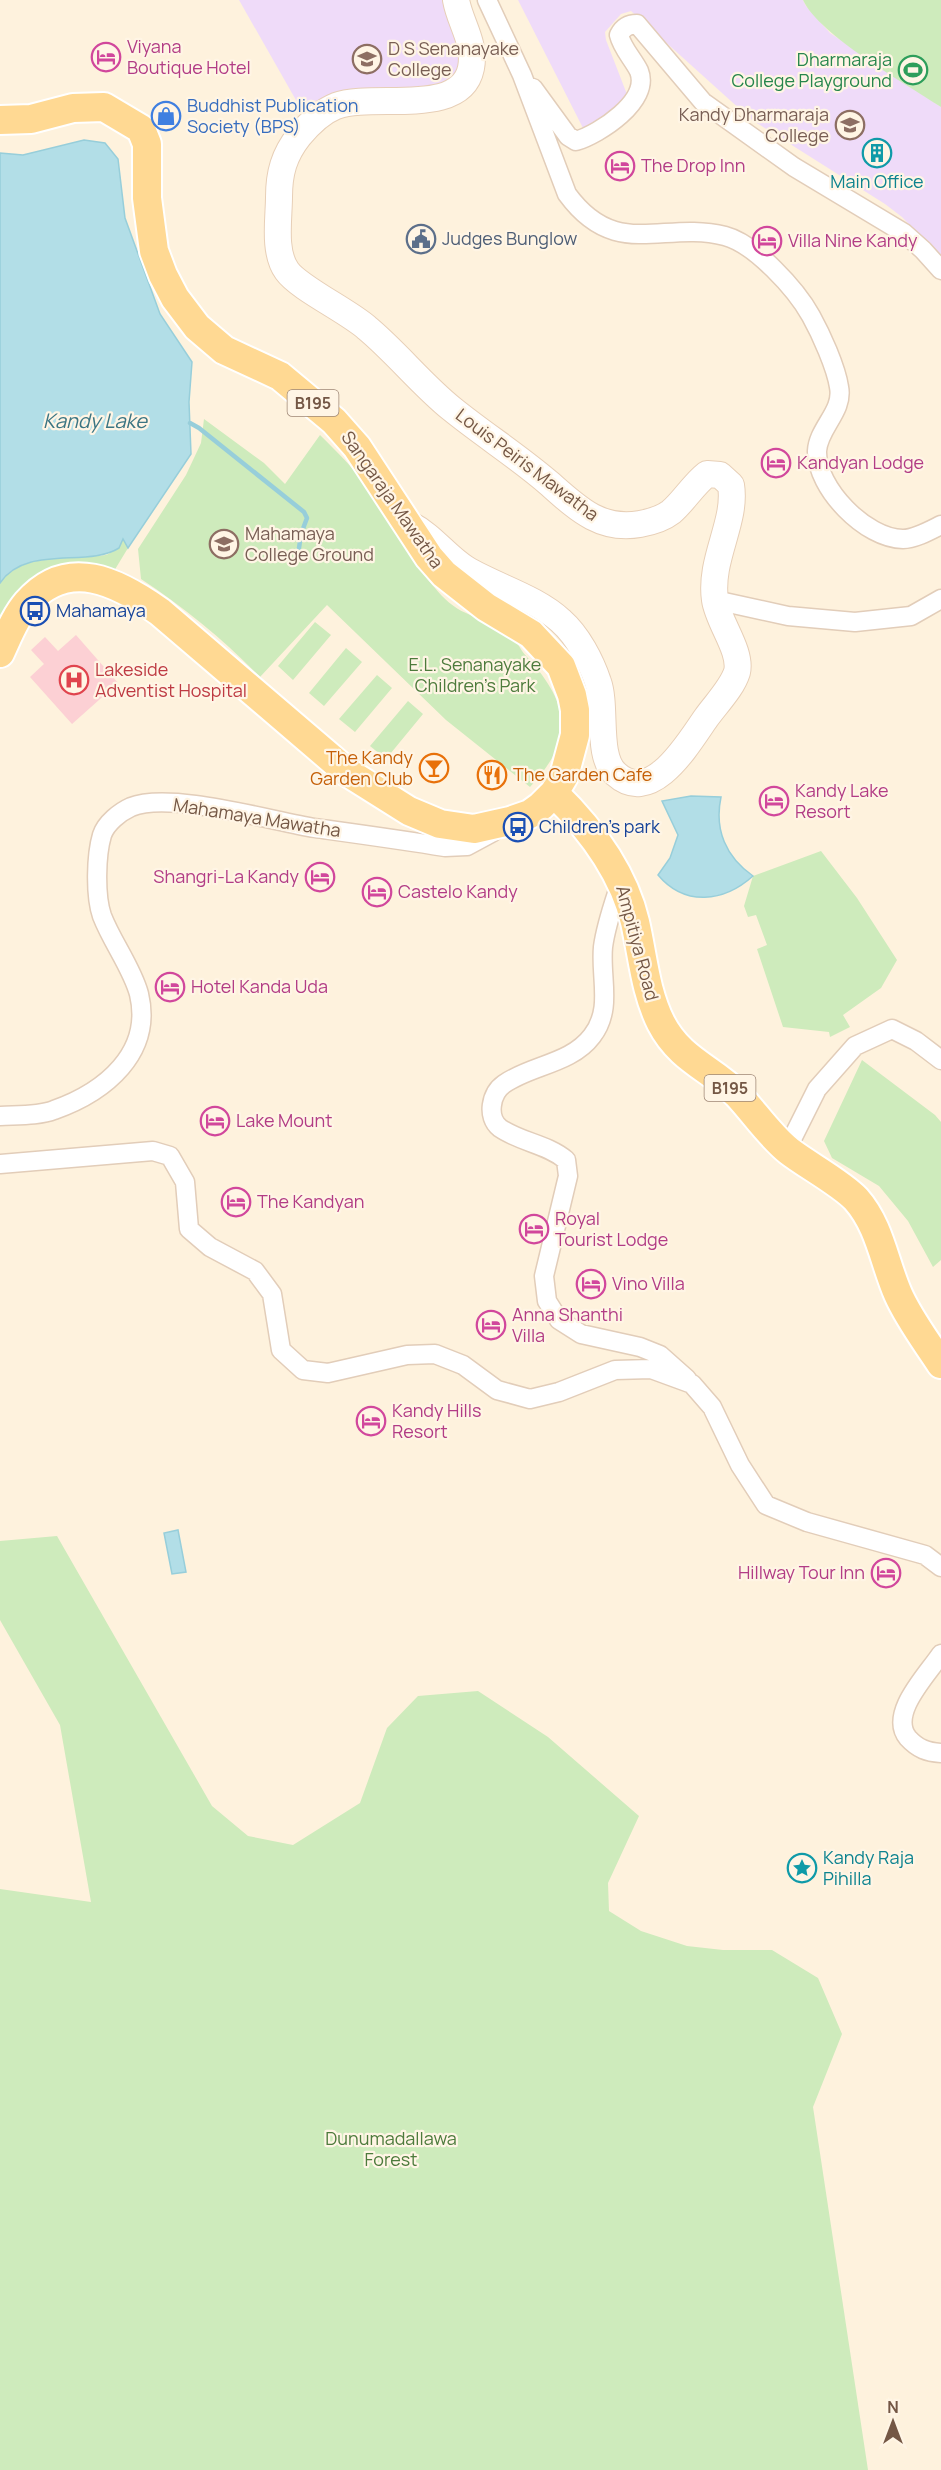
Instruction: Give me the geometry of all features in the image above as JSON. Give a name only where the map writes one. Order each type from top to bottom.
[{"type":"main road","name":"Louis Peiris Mawatha","points":[[405,522],[427,533],[464,568],[543,608],[561,621],[588,660],[599,684],[606,760],[615,774],[630,782],[642,782],[656,778],[674,763],[737,672],[736,653],[720,621],[715,600],[714,578],[734,500],[732,485],[720,475],[706,474],[694,484],[671,512],[654,521],[625,526],[602,523],[569,501],[528,465],[451,408],[368,328],[344,309],[303,285],[287,271],[279,251],[279,180],[284,160],[294,143],[309,123],[336,106],[390,100],[440,99],[460,88],[471,70],[472,54],[456,0]]},
{"type":"main road","name":"Sangaraja Mawatha","points":[[0,120],[30,119],[73,108],[104,107],[141,129],[147,144],[147,198],[154,251],[175,298],[197,327],[224,350],[280,376],[334,421],[346,433],[376,474],[405,522],[429,557],[444,574],[486,607],[531,634],[561,666],[572,695],[575,710],[575,735],[564,776],[554,793],[530,814],[474,829],[441,824],[409,811],[347,772],[160,612],[130,591],[111,583],[78,577],[56,581],[26,605],[0,653]]},
{"type":"main road","name":"Ampitiya Road","points":[[554,793],[575,813],[603,850],[621,881],[635,921],[646,985],[662,1024],[687,1057],[735,1092],[787,1149],[855,1198],[879,1236],[898,1294],[941,1364]]},
{"type":"street","points":[[487,0],[522,75],[567,194],[579,210],[596,223],[628,235],[699,232],[727,236],[753,250],[783,279],[811,315],[835,371],[840,390],[836,409],[820,437],[817,449],[818,463],[825,483],[839,502],[858,519],[877,532],[892,538],[906,539],[941,525]]},
{"type":"street","points":[[522,75],[568,136],[576,141],[585,138],[625,112],[633,104],[639,89],[640,74],[619,35],[621,30],[631,24],[637,24],[703,102],[794,167],[903,233],[924,250],[941,270]]},
{"type":"street","points":[[715,600],[789,616],[855,622],[911,616],[941,599]]},
{"type":"street","name":"Mahamaya Mawatha","points":[[0,1116],[53,1111],[91,1092],[121,1069],[136,1049],[142,1021],[138,993],[101,914],[97,869],[102,833],[112,820],[131,807],[178,802],[313,827],[446,847],[467,846],[483,839],[510,821]]},
{"type":"street","points":[[621,881],[608,922],[603,949],[605,1010],[592,1036],[573,1053],[503,1085],[494,1098],[491,1114],[499,1127],[555,1151],[566,1160],[568,1176],[544,1276],[547,1301],[560,1320],[581,1334],[640,1347],[660,1354],[692,1384],[712,1407],[740,1464],[766,1505],[819,1526],[925,1555],[941,1567]]},
{"type":"street","points":[[787,1149],[817,1089],[855,1046],[892,1029],[916,1041],[941,1060]]},
{"type":"street","points":[[0,1164],[153,1151],[171,1156],[185,1182],[189,1229],[210,1248],[255,1271],[272,1294],[280,1350],[303,1370],[328,1373],[407,1354],[435,1354],[463,1365],[497,1390],[530,1399],[560,1392],[615,1370],[651,1369],[692,1384]]},
{"type":"street","points":[[941,1654],[905,1705],[901,1718],[904,1733],[914,1744],[928,1752],[941,1753]]},
{"type":"shaded area","name":"D S Senanayake College","points":[[239,0],[449,0],[462,62],[452,85],[305,116]]},
{"type":"shaded area","name":"Kandy Dharmaraja College","points":[[518,0],[803,0],[830,33],[941,107],[941,257],[902,217],[885,204],[752,120],[631,11],[621,14],[605,32],[628,97],[628,108],[584,130]]},
{"type":"shaded area","name":"Lakeside Adventist Hospital","points":[[76,635],[118,683],[72,724],[30,677],[44,664],[31,650],[45,637],[58,651]]},
{"type":"green space","name":"Dharmaraja College Playground","points":[[803,0],[941,0],[941,107],[844,43],[812,14]]},
{"type":"green space","name":"E.L. Senanayake Children's Park","points":[[204,419],[264,463],[285,484],[320,435],[361,479],[407,551],[442,595],[457,608],[501,628],[513,637],[552,690],[559,706],[562,722],[555,753],[545,770],[530,787],[446,720],[327,605],[260,677],[204,625],[141,579],[138,549],[186,475],[201,443]]},
{"type":"green space","points":[[123,539],[128,548],[111,576],[100,572],[0,630],[0,583],[7,575],[38,560],[61,556],[107,555]]},
{"type":"green space","points":[[315,622],[331,635],[293,680],[278,666]]},
{"type":"green space","points":[[346,648],[362,662],[324,706],[309,693]]},
{"type":"green space","points":[[377,675],[392,688],[355,732],[339,719]]},
{"type":"green space","points":[[408,701],[423,714],[386,759],[370,746]]},
{"type":"green space","points":[[821,851],[857,898],[897,960],[881,988],[843,1015],[850,1027],[830,1037],[829,1032],[783,1027],[757,949],[767,945],[756,915],[748,917],[744,906],[753,876]]},
{"type":"green space","points":[[862,1060],[935,1115],[941,1122],[941,1260],[933,1267],[908,1221],[879,1186],[832,1158],[824,1141]]},
{"type":"green space","name":"Dunumadallawa Forest","points":[[57,1536],[212,1806],[248,1836],[293,1845],[360,1803],[387,1728],[418,1696],[478,1691],[548,1737],[639,1816],[608,1883],[609,1911],[641,1931],[687,1946],[723,1950],[772,1950],[818,1978],[842,2034],[813,2107],[868,2470],[0,2470],[0,1889],[91,1902],[60,1725],[0,1620],[0,1541]]},
{"type":"water","name":"Kandy Lake","points":[[84,140],[105,143],[118,159],[125,218],[160,314],[192,362],[189,402],[191,454],[128,548],[123,539],[119,548],[106,554],[41,560],[25,564],[11,571],[0,583],[0,153],[23,155]]},
{"type":"water","points":[[691,796],[721,797],[719,821],[724,842],[736,860],[753,876],[742,885],[717,896],[692,896],[680,892],[658,875],[670,858],[678,835],[662,801]]},
{"type":"water","points":[[178,1530],[186,1572],[172,1574],[164,1533]]},
{"type":"waterway","points":[[190,423],[304,512],[307,518],[299,548]]},
{"type":"place","name":"Viyana Boutique Hotel","points":[[106,57]]},
{"type":"place","name":"D S Senanayake College","points":[[367,59]]},
{"type":"place","name":"Dharmaraja College Playground","points":[[913,70]]},
{"type":"place","name":"Buddhist Publication Society (BPS)","points":[[166,116]]},
{"type":"place","name":"Kandy Dharmaraja College","points":[[850,125]]},
{"type":"place","name":"Main Office","points":[[877,153]]},
{"type":"place","name":"The Drop Inn","points":[[620,166]]},
{"type":"place","name":"Judges Bunglow","points":[[421,239]]},
{"type":"place","name":"Villa Nine Kandy","points":[[767,241]]},
{"type":"place","name":"Kandyan Lodge","points":[[776,463]]},
{"type":"place","name":"Mahamaya College Ground","points":[[224,544]]},
{"type":"place","name":"Mahamaya","points":[[35,611]]},
{"type":"place","name":"Lakeside Adventist Hospital","points":[[74,680]]},
{"type":"place","name":"The Kandy Garden Club","points":[[434,768]]},
{"type":"place","name":"The Garden Cafe","points":[[492,775]]},
{"type":"place","name":"Kandy Lake Resort","points":[[774,801]]},
{"type":"place","name":"Children's park","points":[[518,827]]},
{"type":"place","name":"Shangri-La Kandy","points":[[320,877]]},
{"type":"place","name":"Castelo Kandy","points":[[377,892]]},
{"type":"place","name":"Hotel Kanda Uda","points":[[170,987]]},
{"type":"place","name":"Lake Mount","points":[[215,1121]]},
{"type":"place","name":"The Kandyan","points":[[236,1202]]},
{"type":"place","name":"Royal Tourist Lodge","points":[[534,1229]]},
{"type":"place","name":"Vino Villa","points":[[591,1284]]},
{"type":"place","name":"Anna Shanthi Villa","points":[[491,1325]]},
{"type":"place","name":"Kandy Hills Resort","points":[[371,1421]]},
{"type":"place","name":"Hillway Tour Inn","points":[[886,1573]]},
{"type":"place","name":"Kandy Raja Pihilla","points":[[802,1868]]}]
